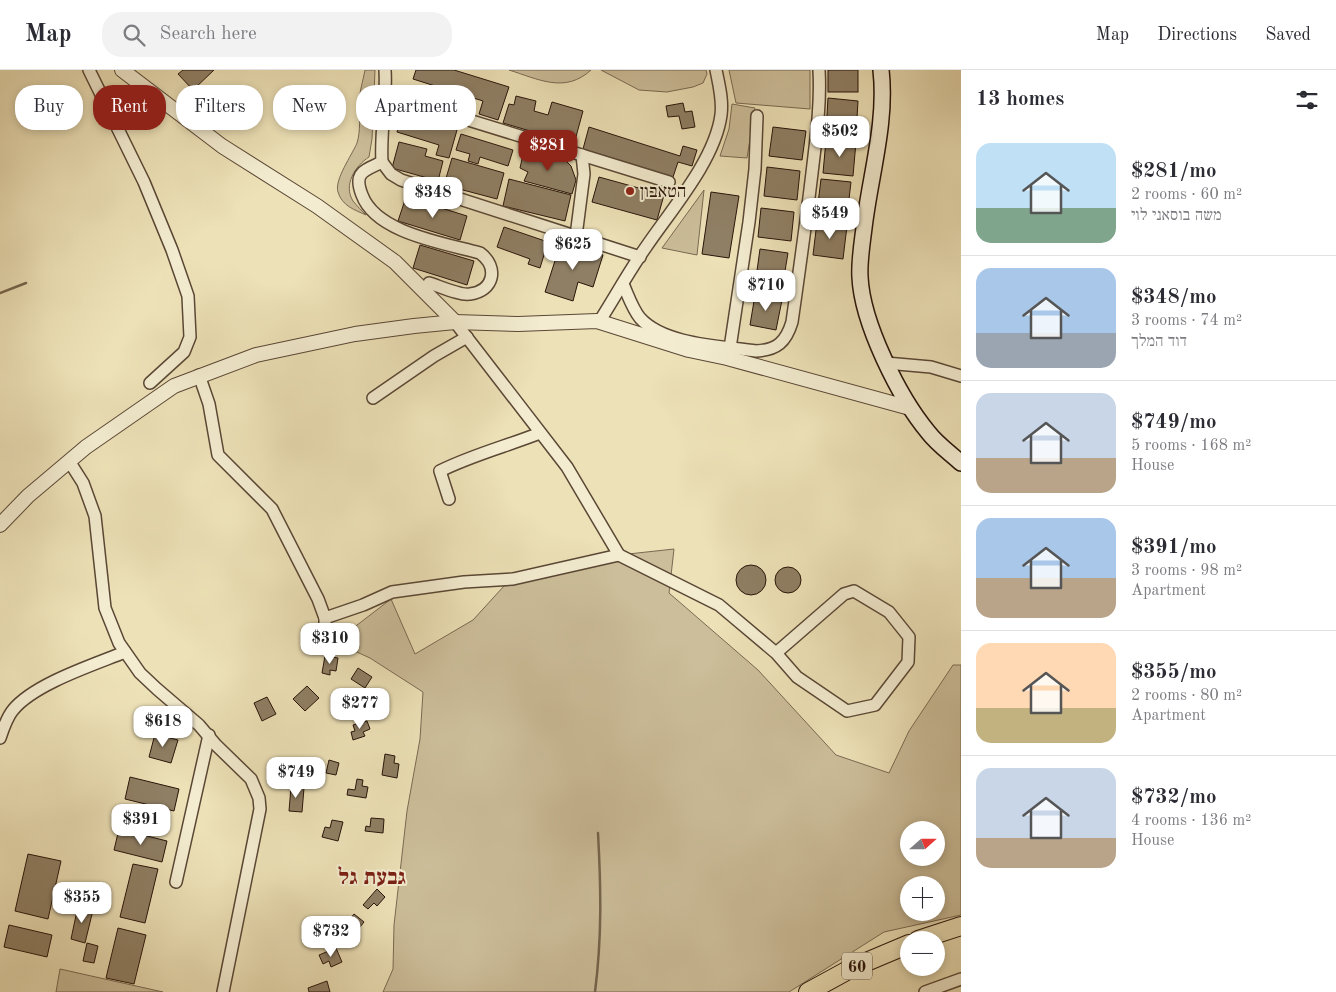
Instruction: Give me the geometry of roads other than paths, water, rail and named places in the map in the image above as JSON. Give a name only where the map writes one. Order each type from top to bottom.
[{"type":"highway","points":[[945,931],[961,926]]},
{"type":"highway","name":"60","points":[[808,992],[852,968],[900,948]]},
{"type":"main road","points":[[881,70],[883,99],[880,132],[863,229],[860,277],[866,311],[886,363],[910,408],[929,433],[961,464]]},
{"type":"street","points":[[89,70],[144,182],[172,250],[188,296],[190,337],[184,352],[150,383]]},
{"type":"street","points":[[122,70],[222,146],[317,206],[395,262],[455,322],[567,467],[619,556],[719,605],[776,653],[797,677],[847,711],[875,705],[908,662],[908,637],[888,612],[854,591],[844,594],[776,653]]},
{"type":"street","points":[[385,70],[386,85]]},
{"type":"street","points":[[599,322],[640,257],[699,171],[712,146],[722,115],[721,94],[716,70]]},
{"type":"street","points":[[623,284],[640,318],[660,333],[692,342],[764,351],[776,346],[788,334],[792,322],[804,245],[817,135],[819,70]]},
{"type":"street","points":[[730,348],[749,222],[757,116]]},
{"type":"street","points":[[476,122],[669,182]]},
{"type":"street","points":[[383,130],[382,162],[391,174],[401,180],[640,257]]},
{"type":"street","points":[[576,236],[584,174],[582,155]]},
{"type":"street","points":[[382,162],[362,172],[357,182],[364,201],[372,211],[382,220],[406,231],[480,253],[488,259],[492,266],[490,281],[484,288],[468,295],[429,283]]},
{"type":"street","points":[[0,525],[28,496],[69,461],[110,429],[174,386],[256,355],[404,327],[455,322],[518,324],[599,322],[689,350],[727,358],[910,408]]},
{"type":"street","points":[[373,398],[434,356],[467,337]]},
{"type":"street","points":[[886,363],[931,367],[961,376]]},
{"type":"street","points":[[199,376],[209,404],[218,455],[272,509],[318,599],[325,618],[325,633]]},
{"type":"street","points":[[448,500],[440,471],[462,460],[540,433]]},
{"type":"street","points":[[69,461],[83,482],[96,516],[105,608],[111,625],[125,652],[146,679],[199,725],[216,745],[251,779],[259,798],[260,809],[223,992]]},
{"type":"street","points":[[325,618],[363,605],[392,592],[464,582],[513,579],[619,556]]},
{"type":"street","points":[[0,738],[12,711],[24,699],[48,685],[125,652]]},
{"type":"street","points":[[176,882],[208,735]]},
{"type":"street","points":[[925,992],[961,979]]},
{"type":"waterway","points":[[0,293],[26,283]]},
{"type":"waterway","points":[[595,992],[600,912],[598,833]]},
{"type":"place","name":"הטאבון","points":[[630,191]]},
{"type":"district","name":"גבעת גל","points":[[372,876]]}]
